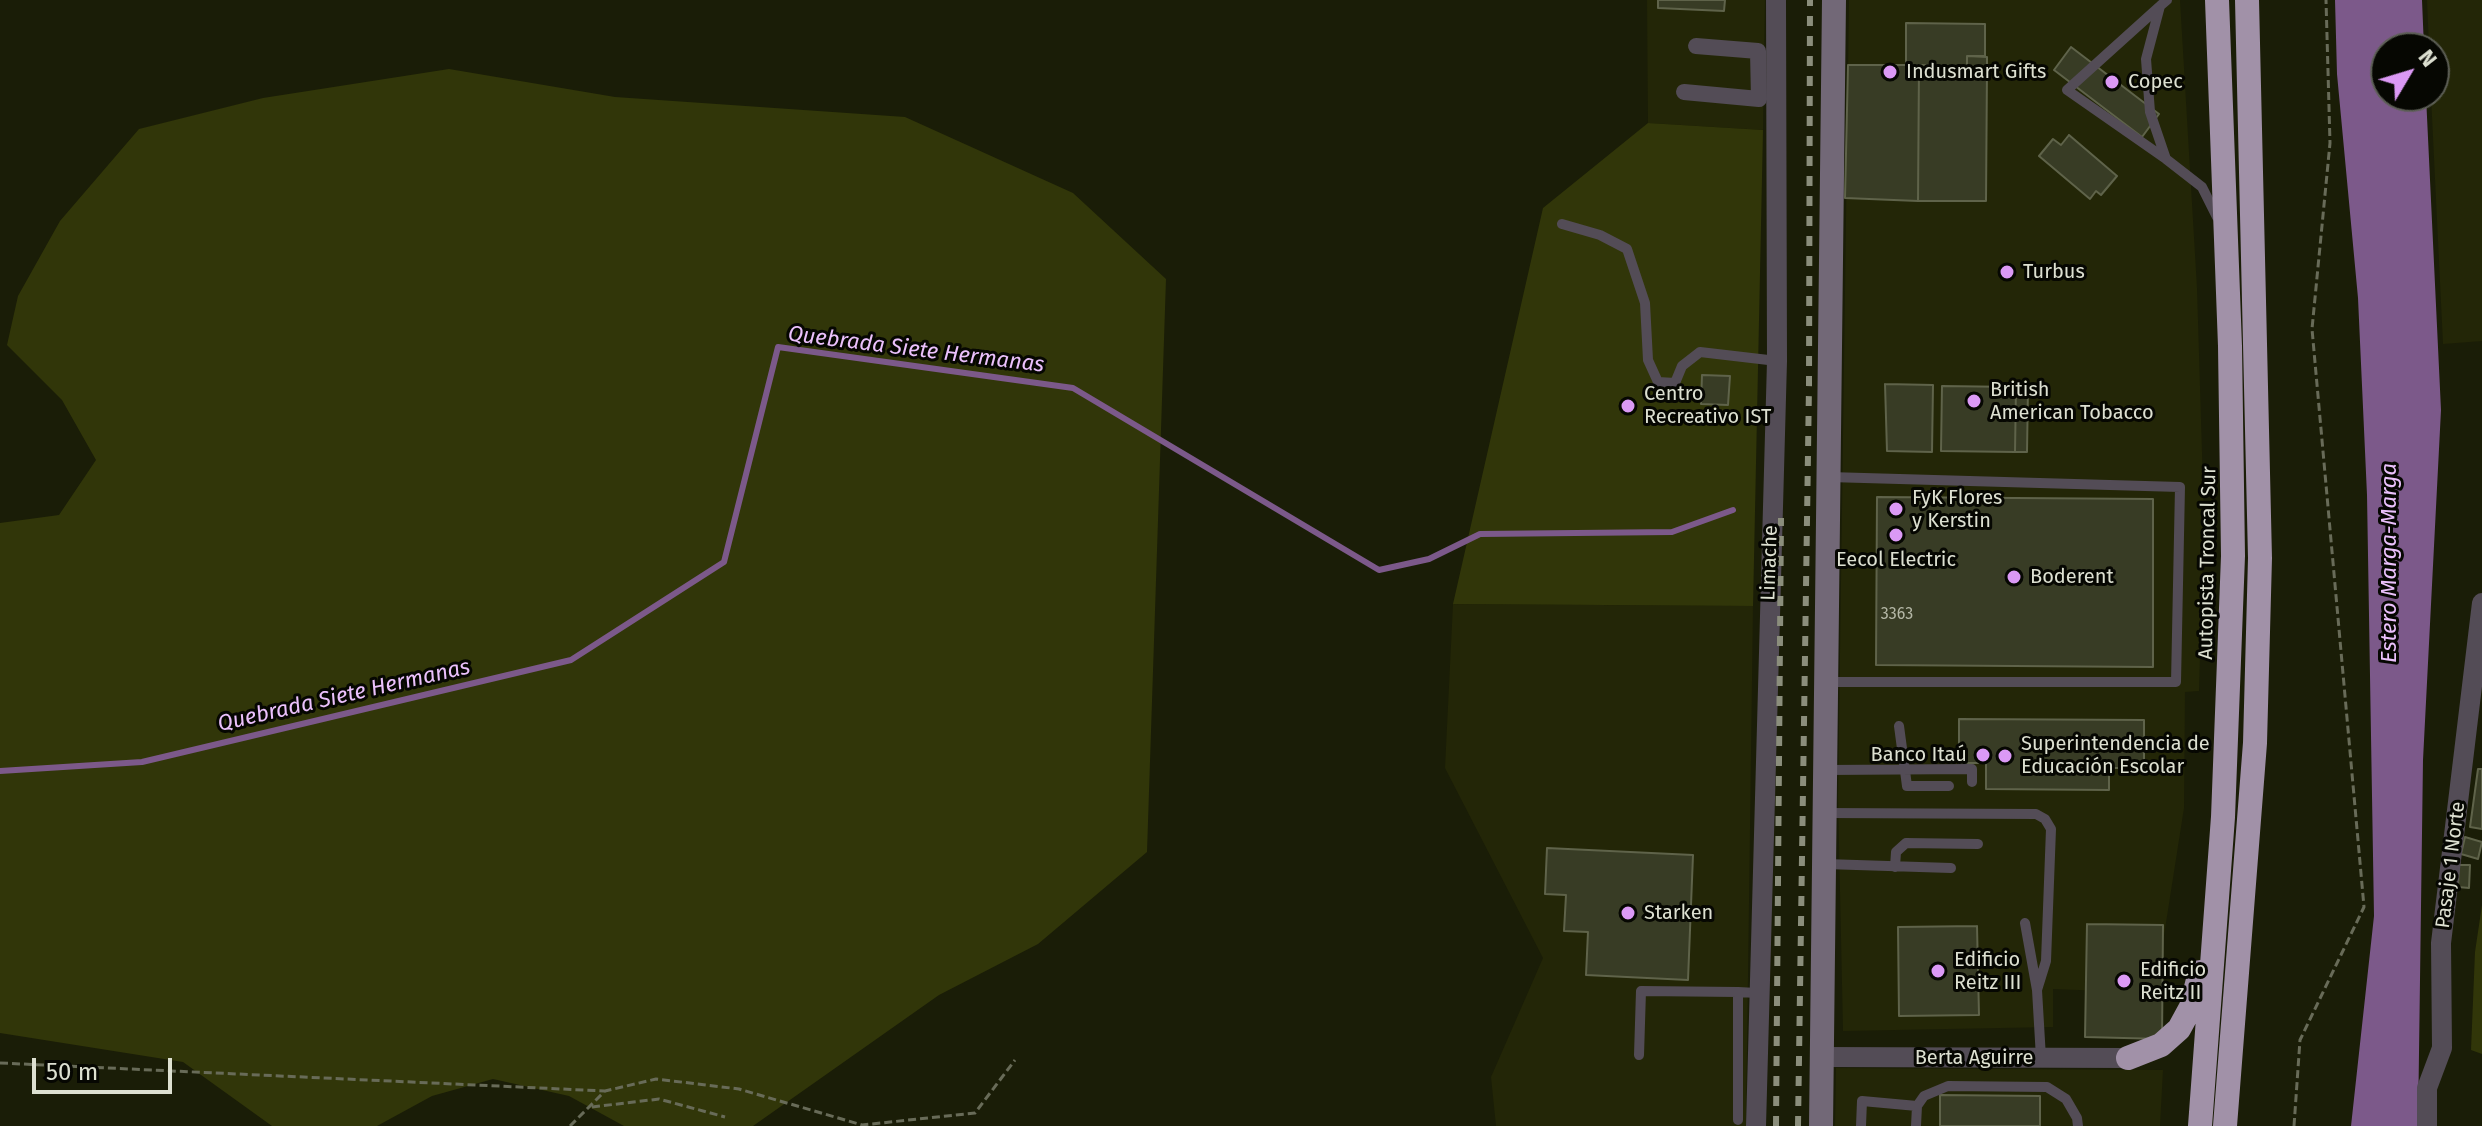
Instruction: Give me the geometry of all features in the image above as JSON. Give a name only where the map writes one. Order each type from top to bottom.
[{"type":"highway","name":"Autopista Troncal Sur","points":[[2200,1126],[2228,730],[2233,556],[2217,0]]},
{"type":"highway","points":[[2225,1126],[2255,743],[2260,558],[2247,0]]},
{"type":"highway","points":[[2128,1058],[2161,1045],[2186,1018],[2216,903]]},
{"type":"main road","points":[[1821,1126],[1834,0]]},
{"type":"street","name":"Limache","points":[[1747,1123],[1748,993],[1777,361],[1768,83],[1776,0]]},
{"type":"street","points":[[1684,92],[1759,99],[1768,83],[1758,51],[1696,46]]},
{"type":"street","name":"Pasaje 1 Norte","points":[[2427,1126],[2427,1088],[2442,1048],[2441,943],[2482,603]]},
{"type":"street","name":"Berta Aguirre","points":[[1820,1057],[2128,1058]]},
{"type":"lane","points":[[2164,3],[2146,59],[2150,112],[2166,159]]},
{"type":"lane","points":[[2164,3],[2067,90],[2202,187],[2214,208],[2224,241]]},
{"type":"lane","points":[[1562,224],[1600,235],[1627,249],[1645,303],[1648,360],[1658,382],[1675,383],[1682,366],[1700,352],[1777,361]]},
{"type":"lane","points":[[1825,682],[2176,682],[2180,487],[1827,477]]},
{"type":"lane","points":[[1899,726],[1907,786],[1949,786]]},
{"type":"lane","points":[[1824,770],[1972,769],[1972,782]]},
{"type":"lane","points":[[1823,813],[2036,814],[2045,819],[2051,829],[2046,961],[2037,990]]},
{"type":"lane","points":[[1895,867],[1896,852],[1906,843],[1978,844]]},
{"type":"lane","points":[[1823,864],[1951,868]]},
{"type":"lane","points":[[2025,923],[2037,990],[2041,1058]]},
{"type":"lane","points":[[1639,1055],[1641,991],[1748,993]]},
{"type":"lane","points":[[1916,1126],[1917,1106],[1924,1096],[1941,1087],[2047,1087],[2066,1099],[2078,1126]]},
{"type":"lane","points":[[1861,1126],[1862,1101],[1917,1106]]},
{"type":"path","points":[[2294,1126],[2300,1040],[2364,907],[2312,329],[2330,143],[2326,0]]},
{"type":"path","points":[[0,1063],[605,1091],[656,1079],[739,1089],[862,1125],[975,1113],[1015,1060]]},
{"type":"path","points":[[570,1126],[605,1091]]},
{"type":"path","points":[[592,1107],[659,1099],[725,1117]]},
{"type":"shaded area","points":[[1647,0],[1765,0],[1763,130],[1648,123]]},
{"type":"shaded area","points":[[1849,0],[2180,0],[2197,288],[2204,518],[2199,691],[2185,692],[2184,808],[2155,993],[2053,989],[2053,1027],[1843,1031],[1838,798]]},
{"type":"shaded area","points":[[2427,0],[2482,0],[2482,341],[2443,344],[2432,112],[2450,112],[2450,32],[2428,32]]},
{"type":"shaded area","points":[[449,69],[615,97],[905,117],[1073,193],[1166,279],[1147,852],[1038,944],[939,995],[753,1126],[624,1126],[569,1096],[493,1079],[432,1096],[377,1126],[272,1126],[183,1062],[0,1033],[0,523],[59,515],[96,460],[62,400],[7,345],[18,296],[60,221],[139,129],[263,98]]},
{"type":"shaded area","name":"Centro Recreativo IST","points":[[1648,123],[1763,130],[1753,606],[1453,604],[1543,208]]},
{"type":"shaded area","points":[[1453,604],[1753,606],[1746,1126],[1496,1126],[1491,1077],[1543,958],[1445,768]]},
{"type":"shaded area","points":[[2482,905],[2482,1054],[2471,1050],[2475,952]]},
{"type":"shaded area","points":[[1836,1068],[2163,1070],[2160,1126],[1835,1126]]},
{"type":"water","name":"Estero Marga-Marga","points":[[2335,0],[2422,0],[2423,32],[2370,32],[2370,112],[2427,112],[2441,410],[2423,760],[2418,1126],[2351,1126],[2374,916],[2367,495],[2358,298],[2337,74]]},
{"type":"building","points":[[1658,0],[1725,0],[1724,11],[1658,8]]},
{"type":"building","points":[[1906,23],[1985,24],[1985,56],[1967,56],[1967,66],[1906,65]]},
{"type":"building","points":[[2071,47],[2159,114],[2142,137],[2054,70]]},
{"type":"building","points":[[1967,56],[1987,57],[1987,67],[1967,66]]},
{"type":"building","points":[[1848,65],[1919,65],[1918,201],[1845,198]]},
{"type":"building","points":[[1919,65],[1987,67],[1986,201],[1918,201]]},
{"type":"building","points":[[2069,135],[2117,176],[2101,195],[2096,191],[2090,199],[2039,156],[2053,139],[2061,145]]},
{"type":"building","points":[[1702,375],[1730,376],[1728,405],[1701,404]]},
{"type":"building","points":[[1885,384],[1933,385],[1932,452],[1887,451]]},
{"type":"building","points":[[1942,386],[2016,387],[2015,452],[1941,451]]},
{"type":"building","points":[[2016,387],[2028,387],[2027,452],[2015,452]]},
{"type":"building","points":[[1877,497],[2153,499],[2153,667],[1876,665]]},
{"type":"building","points":[[1959,719],[2144,720],[2144,768],[2109,768],[2109,790],[1986,789],[1986,763],[1959,763]]},
{"type":"building","points":[[2478,769],[2482,769],[2482,829],[2470,827]]},
{"type":"building","points":[[2465,837],[2482,842],[2478,859],[2461,854]]},
{"type":"building","name":"Starken","points":[[1547,848],[1693,855],[1688,980],[1586,975],[1588,932],[1564,931],[1566,895],[1545,894]]},
{"type":"building","points":[[2459,865],[2470,865],[2469,888],[2458,887]]},
{"type":"building","name":"Edificio Reitz II","points":[[2087,924],[2163,925],[2162,1039],[2085,1037]]},
{"type":"building","name":"Edificio Reitz III","points":[[1977,926],[1979,1015],[1899,1016],[1898,927]]},
{"type":"building","points":[[1940,1095],[2040,1096],[2040,1126],[1940,1126]]},
{"type":"waterway","name":"Quebrada Siete Hermanas","points":[[0,771],[142,762],[571,660],[724,562],[778,347],[1073,388],[1379,570],[1429,559],[1480,534],[1672,532],[1733,510]]},
{"type":"railway","points":[[1798,1126],[1809,386],[1810,0]]},
{"type":"railway","points":[[1776,1126],[1781,518]]},
{"type":"place","name":"Indusmart Gifts","points":[[1890,72]]},
{"type":"place","name":"Copec","points":[[2112,82]]},
{"type":"place","name":"Turbus","points":[[2007,272]]},
{"type":"place","name":"British American Tobacco","points":[[1974,401]]},
{"type":"place","name":"Centro Recreativo IST","points":[[1628,406]]},
{"type":"place","name":"FyK Flores y Kerstin","points":[[1896,509]]},
{"type":"place","name":"Eecol Electric","points":[[1896,535]]},
{"type":"place","name":"Boderent","points":[[2014,577]]},
{"type":"place","name":"Banco Itaú","points":[[1983,755]]},
{"type":"place","name":"Superintendencia de Educación Escolar","points":[[2005,756]]},
{"type":"place","name":"Starken","points":[[1628,913]]},
{"type":"place","name":"Edificio Reitz III","points":[[1938,971]]},
{"type":"place","name":"Edificio Reitz II","points":[[2124,981]]}]
